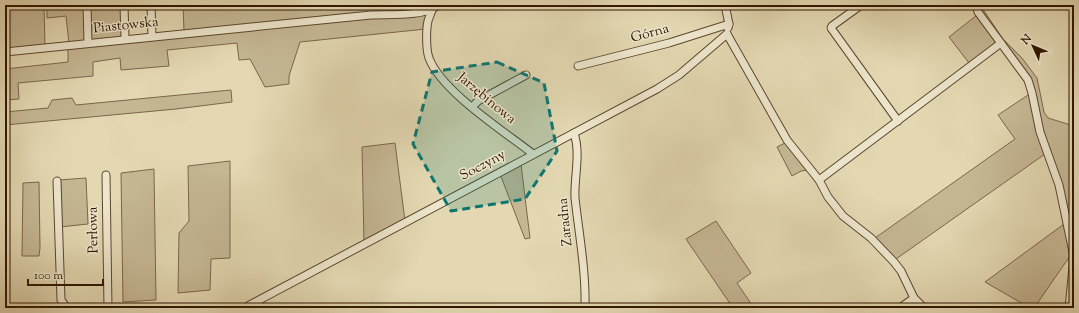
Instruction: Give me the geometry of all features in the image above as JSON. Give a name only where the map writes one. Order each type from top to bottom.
[{"type":"street","points":[[87,5],[88,43]]},
{"type":"street","points":[[124,5],[125,39]]},
{"type":"street","points":[[151,5],[152,36]]},
{"type":"street","points":[[419,5],[432,9]]},
{"type":"street","points":[[724,5],[729,24],[727,34],[787,140],[819,180],[828,197],[843,216],[871,238],[901,271],[914,298],[924,308]]},
{"type":"street","points":[[976,5],[978,12],[1028,80],[1032,93],[1040,132],[1059,184],[1074,251],[1069,308]]},
{"type":"street","points":[[857,8],[831,28],[898,121]]},
{"type":"street","name":"Piastowska","points":[[5,52],[432,9]]},
{"type":"street","name":"Jarzębinowa","points":[[432,9],[428,21],[427,39],[429,57],[437,73],[454,92],[534,154]]},
{"type":"street","name":"Górna","points":[[578,66],[669,43],[729,24]]},
{"type":"street","name":"Soczyny","points":[[244,308],[657,89],[679,75],[727,34]]},
{"type":"street","points":[[819,180],[1001,43]]},
{"type":"street","points":[[472,107],[478,101],[526,76]]},
{"type":"street","name":"Zaradna","points":[[574,133],[577,143],[575,196],[584,260],[585,308]]},
{"type":"street","name":"Perłowa","points":[[106,175],[108,308]]},
{"type":"street","points":[[57,181],[61,300],[62,304],[67,308]]},
{"type":"street","points":[[900,308],[914,298]]},
{"type":"highlighted area","points":[[497,62],[544,83],[557,151],[525,199],[451,211],[413,144],[432,72]]},
{"type":"shaded area","points":[[5,5],[44,5],[45,47],[5,51]]},
{"type":"shaded area","points":[[47,5],[85,5],[87,42],[69,44],[66,16],[47,18]]},
{"type":"shaded area","points":[[88,5],[123,5],[124,38],[89,42]]},
{"type":"shaded area","points":[[183,5],[418,5],[423,11],[184,31]]},
{"type":"shaded area","points":[[977,5],[980,5],[1003,39],[1022,58],[1037,78],[1044,112],[1048,118],[1074,126],[1074,246],[1041,131],[1031,82]]},
{"type":"shaded area","points":[[431,12],[426,29],[300,42],[289,76],[289,84],[265,87],[250,59],[239,60],[237,43],[167,50],[169,66],[121,70],[120,58],[93,62],[93,76],[18,83],[19,99],[5,100],[5,69],[68,62],[68,47]]},
{"type":"shaded area","points":[[977,15],[999,43],[969,63],[949,37]]},
{"type":"shaded area","points":[[231,90],[232,102],[176,109],[5,125],[5,112],[48,108],[52,100],[72,98],[76,105]]},
{"type":"shaded area","points":[[1031,93],[1045,154],[896,259],[875,238],[1015,139],[998,115]]},
{"type":"shaded area","points":[[395,143],[405,221],[364,243],[362,147]]},
{"type":"shaded area","points":[[785,143],[809,170],[801,171],[792,176],[777,147]]},
{"type":"shaded area","points":[[230,161],[230,258],[211,259],[210,290],[178,293],[179,233],[189,221],[188,166]]},
{"type":"shaded area","points":[[521,164],[530,238],[525,239],[500,174]]},
{"type":"shaded area","points":[[154,169],[156,300],[123,302],[121,173]]},
{"type":"shaded area","points":[[86,178],[88,224],[60,227],[59,180]]},
{"type":"shaded area","points":[[39,182],[39,256],[22,256],[23,183]]},
{"type":"shaded area","points":[[716,221],[751,273],[737,283],[754,308],[733,308],[686,239]]},
{"type":"shaded area","points":[[1064,224],[1070,256],[1034,308],[1030,308],[985,282]]}]
